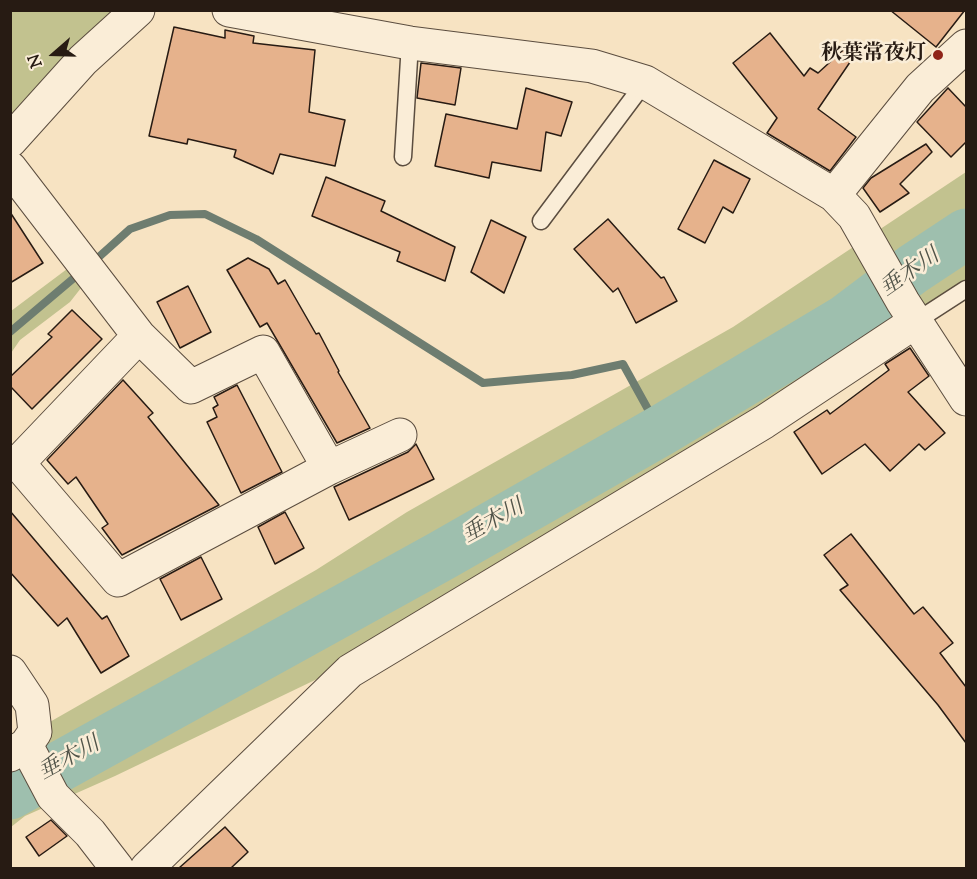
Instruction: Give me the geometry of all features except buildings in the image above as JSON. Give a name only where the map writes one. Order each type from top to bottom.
[{"type":"street","points":[[10,141],[83,60],[138,10]]},
{"type":"street","points":[[229,10],[410,43],[592,66],[645,82],[834,195],[854,216],[909,312],[966,399]]},
{"type":"street","points":[[834,195],[920,88],[966,46]]},
{"type":"street","points":[[10,168],[139,336],[191,387],[263,352],[328,468]]},
{"type":"street","points":[[147,868],[350,671],[427,622],[508,578],[764,422],[909,312]]},
{"type":"street","points":[[139,336],[18,463],[118,580],[328,468],[400,435]]},
{"type":"street","points":[[10,672],[32,705],[35,732],[18,750],[53,796],[90,833],[117,868]]},
{"type":"lane","points":[[404,157],[410,43]]},
{"type":"lane","points":[[541,221],[645,82]]},
{"type":"lane","points":[[909,312],[966,289]]},
{"type":"green space","points":[[11,11],[115,11],[75,47],[11,114]]},
{"type":"green space","points":[[966,172],[966,280],[832,368],[338,669],[115,776],[25,816],[11,827],[11,752],[48,723],[316,570],[407,512],[733,327]]},
{"type":"green space","points":[[67,269],[81,288],[70,302],[20,340],[11,353],[11,311]]},
{"type":"waterway","points":[[91,264],[130,229],[170,215],[205,214],[256,239],[483,383],[572,375],[623,364],[660,431]]},
{"type":"waterway","name":"垂木川","points":[[10,794],[441,556],[660,431],[844,321],[913,269],[966,234]]},
{"type":"waterway","points":[[10,332],[81,272]]},
{"type":"place","name":"秋葉常夜灯","points":[[938,55]]}]
